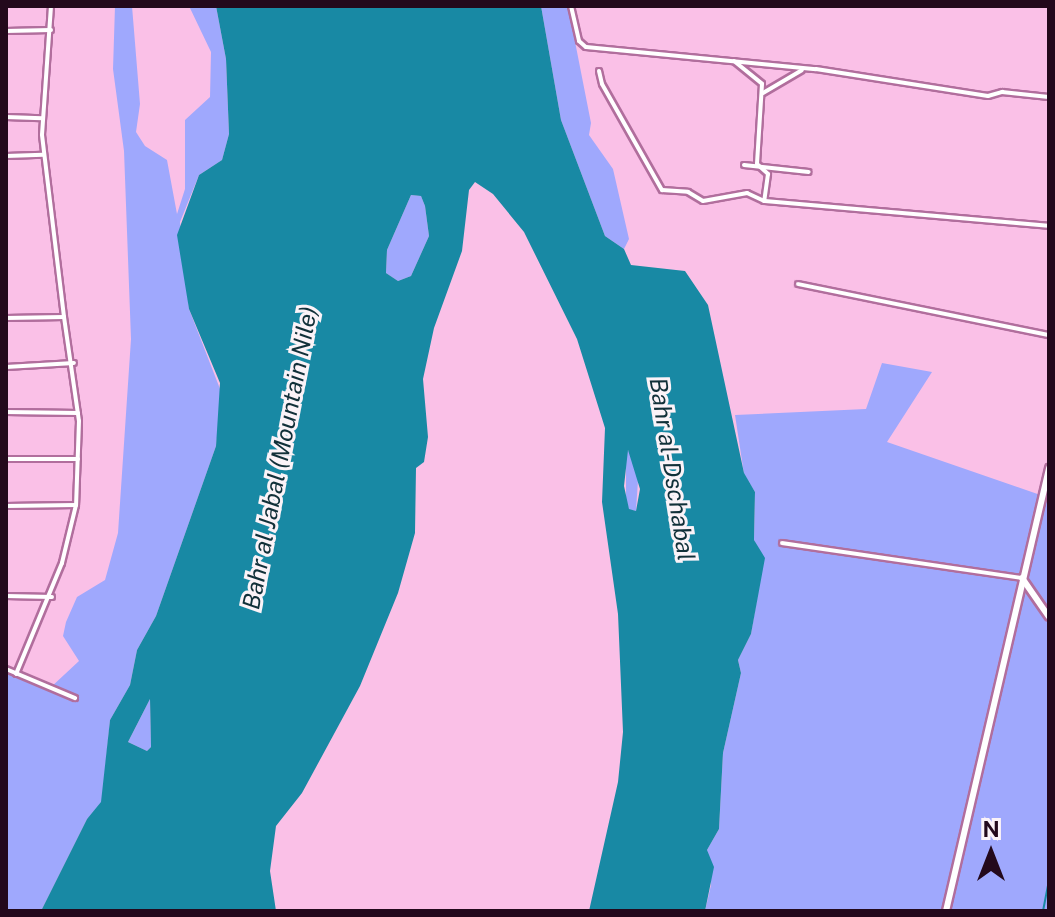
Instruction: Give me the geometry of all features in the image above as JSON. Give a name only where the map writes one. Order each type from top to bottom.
[{"type":"main road","points":[[946,911],[1049,468]]},
{"type":"main road","points":[[1022,578],[1049,617]]},
{"type":"street","points":[[16,674],[52,597],[76,505],[78,413],[74,363],[64,317],[43,155],[42,118],[51,6]]},
{"type":"street","points":[[571,6],[583,46],[733,60],[988,96],[1002,92],[1049,97]]},
{"type":"street","points":[[6,31],[51,30]]},
{"type":"street","points":[[733,60],[757,77],[763,93],[757,164]]},
{"type":"street","points":[[763,93],[803,70]]},
{"type":"street","points":[[599,71],[602,84],[662,190],[688,192],[703,201],[747,193],[764,201],[1049,226]]},
{"type":"street","points":[[6,117],[42,118]]},
{"type":"street","points":[[6,156],[43,155]]},
{"type":"street","points":[[757,164],[768,174],[764,201]]},
{"type":"street","points":[[744,165],[809,172]]},
{"type":"street","points":[[798,284],[1049,335]]},
{"type":"street","points":[[6,318],[64,317]]},
{"type":"street","points":[[6,367],[74,363]]},
{"type":"street","points":[[6,412],[78,413]]},
{"type":"street","points":[[6,459],[78,459]]},
{"type":"street","points":[[6,506],[76,505]]},
{"type":"street","points":[[782,543],[1022,578]]},
{"type":"street","points":[[6,596],[52,597]]},
{"type":"street","points":[[6,669],[75,698]]},
{"type":"shaded area","points":[[115,6],[132,6],[140,104],[136,132],[145,146],[167,160],[177,214],[185,189],[185,120],[210,97],[211,52],[189,6],[216,6],[226,59],[229,134],[222,160],[199,175],[180,222],[189,309],[222,394],[216,446],[156,616],[137,650],[130,685],[110,720],[102,802],[87,819],[41,911],[6,911],[6,671],[50,688],[79,661],[63,636],[66,622],[77,597],[105,580],[118,533],[131,339],[124,151],[113,69]]},
{"type":"shaded area","points":[[541,6],[568,6],[591,123],[589,135],[613,169],[629,239],[624,249],[605,236],[561,120]]},
{"type":"shaded area","points":[[411,195],[421,196],[429,236],[411,276],[398,281],[386,273],[387,250]]},
{"type":"shaded area","points":[[882,363],[932,372],[887,442],[1049,498],[1049,911],[705,911],[711,885],[707,850],[719,829],[723,753],[741,673],[738,660],[751,634],[763,563],[754,540],[755,492],[744,474],[735,415],[866,409]]},
{"type":"shaded area","points":[[626,451],[630,451],[638,480],[636,511],[629,510],[626,500]]},
{"type":"shaded area","points":[[150,699],[151,747],[147,751],[128,742]]},
{"type":"water","points":[[216,6],[541,6],[561,120],[605,236],[624,249],[631,265],[685,271],[708,305],[744,473],[755,492],[754,540],[765,558],[751,634],[738,660],[741,673],[723,753],[719,829],[707,850],[714,867],[705,911],[589,911],[618,782],[623,732],[618,614],[602,502],[605,428],[577,339],[524,232],[493,194],[475,182],[469,190],[462,251],[434,328],[423,379],[428,437],[424,462],[416,468],[415,533],[398,593],[360,686],[302,793],[276,826],[270,871],[276,911],[41,911],[87,819],[101,802],[110,720],[130,685],[137,650],[156,616],[216,446],[220,383],[189,309],[177,235],[199,175],[222,160],[229,134],[226,59]],"holes":[[[411,195],[421,196],[429,236],[411,276],[398,281],[386,273],[387,250]],[[628,450],[640,489],[636,511],[629,509],[624,486]],[[150,699],[151,747],[147,751],[128,742]]]},
{"type":"waterway","points":[[1043,911],[1049,879]]},
{"type":"water label","name":"Bahr al Jabal (Mountain Nile)","points":[[280,458]]},
{"type":"water label","name":"Bahr al-Dschabal","points":[[672,469]]}]
